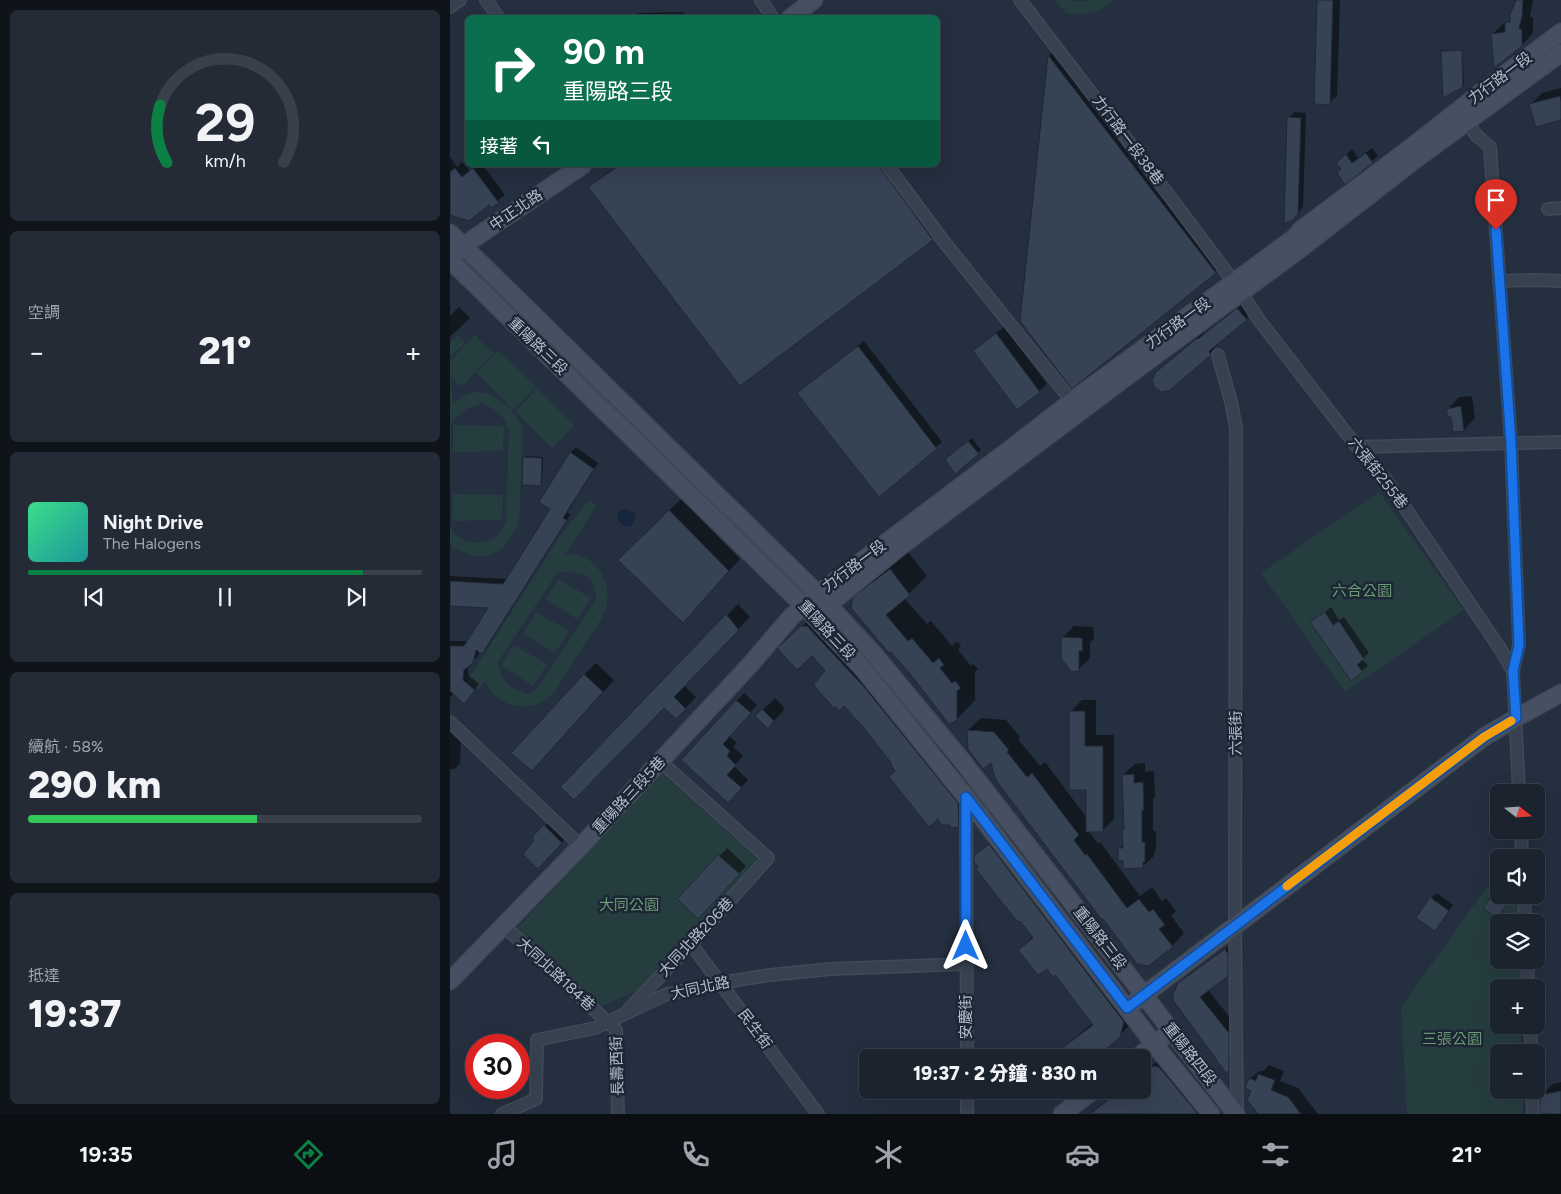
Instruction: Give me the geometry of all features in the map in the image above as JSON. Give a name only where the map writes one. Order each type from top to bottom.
[{"type":"street","points":[[450,7],[460,0]]},
{"type":"street","points":[[486,0],[497,15]]},
{"type":"street","points":[[761,0],[772,15]]},
{"type":"street","points":[[794,15],[814,0]]},
{"type":"street","name":"力行路一段38巷","points":[[1020,0],[1086,84],[1237,287]]},
{"type":"street","name":"力行路一段","points":[[1463,116],[1561,32]]},
{"type":"street","name":"力行路一段","points":[[804,606],[823,599],[901,546],[1237,287],[1302,229],[1409,149],[1561,53]]},
{"type":"street","points":[[1463,116],[1477,136],[1490,147],[1511,443],[1519,645],[1513,671],[1519,784]]},
{"type":"street","name":"中正北路","points":[[450,259],[464,246],[580,167]]},
{"type":"street","points":[[888,167],[945,243],[1072,401]]},
{"type":"street","points":[[1548,208],[1561,208]]},
{"type":"street","name":"重陽路三段","points":[[450,233],[823,599],[873,653],[960,758],[1143,995]]},
{"type":"street","name":"重陽路三段","points":[[450,259],[804,606],[863,669],[966,797],[1154,1044]]},
{"type":"street","points":[[1499,281],[1561,281],[1561,293]]},
{"type":"street","name":"力行路一段","points":[[823,599],[1072,401],[1237,287]]},
{"type":"street","name":"六張街255巷","points":[[1237,287],[1259,320],[1386,481],[1501,650],[1513,671]]},
{"type":"street","name":"六張街","points":[[1218,355],[1236,428],[1235,925],[1237,1114]]},
{"type":"street","points":[[1358,447],[1561,442]]},
{"type":"street","name":"重陽路三段5巷","points":[[450,981],[582,846],[749,666],[792,616],[804,606]]},
{"type":"street","points":[[1127,1008],[1484,737],[1561,693]]},
{"type":"street","points":[[450,722],[582,846]]},
{"type":"street","name":"大同北路206巷","points":[[623,1014],[768,858],[660,761]]},
{"type":"street","name":"安慶街","points":[[966,797],[966,1049]]},
{"type":"street","name":"大同北路184巷","points":[[504,926],[608,1022]]},
{"type":"street","name":"民生街","points":[[690,944],[818,1114]]},
{"type":"street","name":"大同北路","points":[[502,1114],[536,1099],[537,1040],[595,1028],[666,994],[770,975],[831,970],[966,964]]},
{"type":"street","name":"重陽路四段","points":[[1143,995],[1237,1114]]},
{"type":"street","name":"長壽西街","points":[[608,1022],[616,1030],[618,1114]]},
{"type":"street","points":[[1148,1049],[1171,1030]]},
{"type":"street","name":"重陽路四段","points":[[1154,1044],[1211,1114]]},
{"type":"street","points":[[967,1099],[967,1114]]},
{"type":"street","points":[[1062,1114],[1082,1099]]},
{"type":"street","points":[[1532,1099],[1533,1114]]},
{"type":"green space","points":[[1055,0],[1077,2],[1114,0],[1103,8],[1080,14],[1066,13]]},
{"type":"green space","points":[[458,335],[465,343],[450,357],[450,343]]},
{"type":"green space","points":[[475,335],[493,353],[461,387],[450,375],[450,361]]},
{"type":"green space","points":[[498,350],[536,387],[514,410],[476,373]]},
{"type":"green space","points":[[450,380],[453,403],[465,395],[474,392],[488,393],[510,408],[523,428],[519,524],[505,546],[496,552],[484,556],[476,556],[454,549],[450,543],[450,527],[457,536],[474,542],[492,539],[502,531],[506,521],[509,429],[499,413],[483,403],[465,410],[454,419],[451,423],[450,494]]},
{"type":"green space","points":[[537,388],[574,425],[553,448],[515,412]]},
{"type":"green space","points":[[453,425],[504,426],[503,451],[453,452]]},
{"type":"green space","name":"六合公園","points":[[1379,492],[1464,610],[1345,692],[1261,573]]},
{"type":"green space","points":[[453,494],[503,495],[502,520],[452,521]]},
{"type":"green space","points":[[589,500],[597,505],[565,555],[576,555],[587,559],[599,570],[606,585],[606,609],[551,696],[544,701],[529,706],[506,703],[490,690],[485,680],[478,690],[467,681],[562,533]],"holes":[[[568,571],[590,578],[596,600],[537,689],[527,694],[507,683],[497,663],[557,573]]]},
{"type":"green space","points":[[558,579],[591,598],[577,619],[546,599]]},
{"type":"green space","points":[[536,612],[569,631],[555,653],[523,633]]},
{"type":"green space","points":[[514,645],[547,664],[533,686],[501,665]]},
{"type":"green space","name":"大同公園","points":[[662,773],[760,861],[643,988],[598,1008],[516,929]]},
{"type":"green space","name":"三張公園","points":[[1490,883],[1490,904],[1517,904],[1518,914],[1490,914],[1490,969],[1519,969],[1520,979],[1490,979],[1490,1034],[1521,1034],[1522,1044],[1490,1044],[1490,1099],[1523,1099],[1523,1114],[1407,1114],[1401,1007]]},
{"type":"water","points":[[627,509],[635,514],[635,517],[632,524],[626,527],[617,520],[618,512]]},
{"type":"building","points":[[1317,0],[1333,0],[1330,105],[1314,104]]},
{"type":"building","points":[[1516,0],[1523,0],[1519,28],[1522,30],[1522,46],[1494,68],[1491,34],[1505,32],[1505,23],[1510,22],[1510,15]]},
{"type":"building","points":[[1462,50],[1463,87],[1443,98],[1441,51]]},
{"type":"building","points":[[1048,55],[1216,273],[1072,389],[1020,321]]},
{"type":"building","points":[[1560,96],[1561,120],[1536,127],[1529,104]]},
{"type":"building","points":[[1287,117],[1301,118],[1298,214],[1293,220],[1284,224]]},
{"type":"building","points":[[1366,153],[1373,163],[1345,185],[1337,173],[1341,169],[1336,163],[1346,154],[1352,163]]},
{"type":"building","points":[[617,167],[880,167],[933,240],[740,386],[588,187]]},
{"type":"building","points":[[455,168],[462,177],[473,168],[499,203],[491,208],[489,205],[469,221],[450,215],[450,172]]},
{"type":"building","points":[[1237,308],[1247,320],[1209,351],[1211,355],[1170,390],[1162,392],[1155,388],[1152,381],[1155,373]]},
{"type":"building","points":[[996,333],[1040,392],[1017,410],[973,351]]},
{"type":"building","points":[[858,346],[937,449],[879,497],[797,393]]},
{"type":"building","points":[[1461,406],[1464,431],[1453,432],[1451,417],[1448,417],[1446,409]]},
{"type":"building","points":[[968,441],[979,454],[955,474],[945,459]]},
{"type":"building","points":[[570,452],[594,469],[563,518],[567,520],[482,654],[476,650],[473,663],[464,670],[463,680],[475,690],[464,704],[450,691],[450,646],[464,646],[488,608],[450,606],[450,581],[503,584],[550,509],[539,502]]},
{"type":"building","points":[[523,457],[542,458],[541,486],[522,485]]},
{"type":"building","points":[[669,510],[729,571],[683,623],[618,560]]},
{"type":"building","points":[[890,569],[910,595],[886,615],[908,641],[912,638],[933,663],[939,658],[944,665],[940,668],[952,683],[955,681],[961,688],[957,691],[957,720],[949,724],[911,675],[891,652],[889,653],[851,608],[853,597]]},
{"type":"building","points":[[1325,612],[1333,625],[1339,621],[1364,659],[1357,665],[1363,672],[1351,681],[1310,622]]},
{"type":"building","points":[[726,614],[739,630],[674,697],[686,709],[676,719],[664,708],[574,800],[560,787]]},
{"type":"building","points":[[801,626],[807,626],[865,688],[958,803],[959,827],[950,828],[950,825],[941,825],[938,819],[929,827],[889,777],[895,771],[892,764],[863,727],[844,706],[839,711],[836,707],[834,708],[814,686],[825,671],[812,656],[797,670],[777,648]]},
{"type":"building","points":[[1061,637],[1082,638],[1083,651],[1079,651],[1079,671],[1071,672],[1061,658]]},
{"type":"building","points":[[584,674],[603,692],[532,771],[511,753]]},
{"type":"building","points":[[736,700],[751,713],[723,744],[730,751],[727,756],[736,765],[727,775],[742,788],[728,803],[681,760]]},
{"type":"building","points":[[762,709],[774,721],[768,729],[755,716]]},
{"type":"building","points":[[1069,711],[1085,711],[1085,746],[1103,746],[1103,832],[1086,832],[1086,790],[1069,790]]},
{"type":"building","points":[[967,730],[994,732],[1027,777],[1032,773],[1079,835],[1074,840],[1085,855],[1087,854],[1127,908],[1139,899],[1149,912],[1153,909],[1165,925],[1159,929],[1173,947],[1148,966],[1137,964],[998,783],[991,763],[983,769],[968,749]]},
{"type":"building","points":[[1134,774],[1134,783],[1143,782],[1142,842],[1145,842],[1145,862],[1143,862],[1143,868],[1123,869],[1123,861],[1118,861],[1118,848],[1123,848],[1122,830],[1124,830],[1122,775]]},
{"type":"building","points":[[544,825],[562,843],[538,869],[523,854],[533,842],[533,836]]},
{"type":"building","points":[[989,844],[1124,1022],[1120,1037],[1106,1049],[1061,1049],[1093,1025],[1055,975],[1053,977],[1047,969],[1038,975],[1018,950],[1033,938],[976,869],[978,867],[974,862],[974,856]]},
{"type":"building","points":[[718,855],[740,874],[698,919],[677,899]]},
{"type":"building","points":[[1430,897],[1449,911],[1435,931],[1416,918]]},
{"type":"building","points":[[1490,898],[1490,904],[1507,904],[1500,914],[1491,914],[1483,909]]},
{"type":"building","points":[[1225,949],[1228,954],[1228,976],[1200,997],[1229,1033],[1229,1071],[1226,1073],[1173,1000],[1173,994],[1178,983]]},
{"type":"building","points":[[1151,1067],[1160,1068],[1198,1114],[1090,1114],[1109,1099],[1151,1099]]},
{"type":"building","points":[[1258,1074],[1275,1080],[1271,1090],[1288,1097],[1301,1114],[1258,1114],[1247,1100],[1251,1091],[1245,1088],[1249,1078],[1256,1081]]},
{"type":"building","points":[[1561,1091],[1561,1114],[1540,1114],[1540,1099],[1545,1099],[1545,1094]]},
{"type":"slow traffic","points":[[1287,886],[1484,737],[1511,721]]},
{"type":"route","points":[[966,946],[966,797],[1127,1008],[1484,737],[1516,718],[1513,671],[1519,645],[1511,443],[1496,230]]}]
